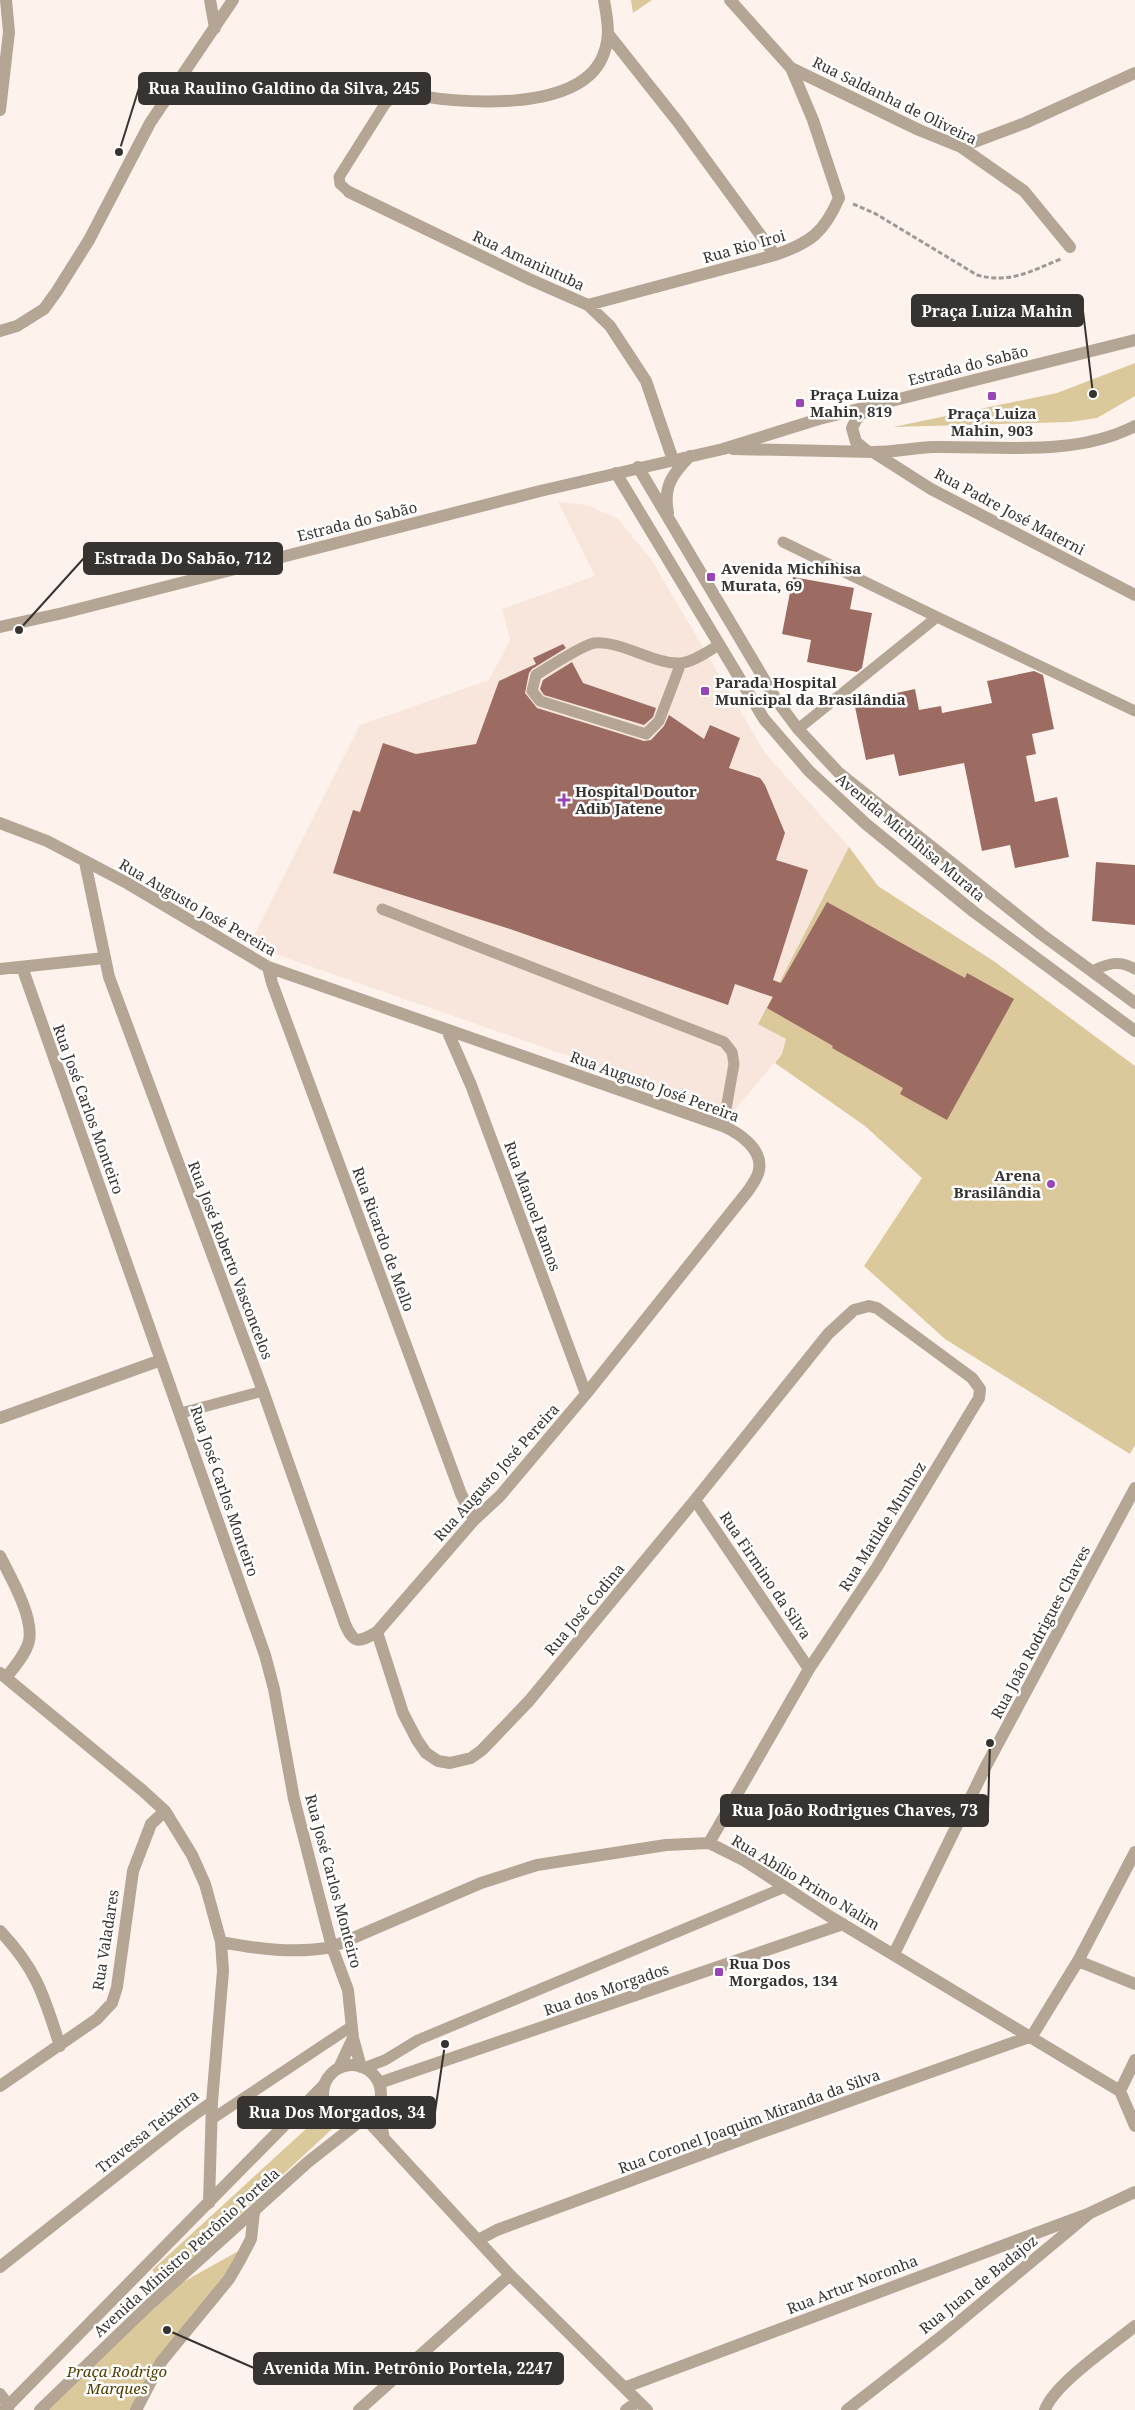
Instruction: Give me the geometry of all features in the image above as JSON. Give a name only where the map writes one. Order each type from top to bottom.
[{"type":"street","points":[[0,110],[9,32],[6,0]]},
{"type":"street","points":[[210,0],[214,28]]},
{"type":"street","points":[[0,331],[17,326],[44,309],[57,291],[89,240],[150,123],[233,0]]},
{"type":"street","points":[[405,93],[454,102],[511,101],[555,93],[572,86],[594,70],[604,54],[609,35],[604,0]]},
{"type":"street","name":"Rua Saldanha de Oliveira","points":[[730,0],[791,68],[919,130],[960,147],[1024,191],[1070,247]]},
{"type":"street","points":[[609,35],[678,122],[775,255]]},
{"type":"street","points":[[791,68],[813,120],[839,198]]},
{"type":"street","points":[[960,147],[1025,123],[1135,72]]},
{"type":"street","name":"Rua Amaniutuba","points":[[349,192],[529,280],[588,305],[610,326],[646,380],[673,460]]},
{"type":"street","name":"Rua Rio Iroi","points":[[588,305],[775,255],[801,246],[818,234],[829,220],[839,198]]},
{"type":"street","name":"Estrada do Sabão","points":[[0,627],[64,614],[638,467],[723,449],[820,418],[1135,340]]},
{"type":"street","points":[[870,451],[856,442],[853,424],[865,410],[877,404]]},
{"type":"street","name":"Estrada do Sabão","points":[[723,449],[870,451],[921,448],[1044,447],[1081,444],[1115,436],[1135,426]]},
{"type":"street","name":"Rua Padre José Materni","points":[[870,451],[931,489],[1135,595]]},
{"type":"street","points":[[670,523],[665,498],[678,468],[690,456]]},
{"type":"street","name":"Avenida Michihisa Murata","points":[[638,467],[776,701],[798,728],[839,772],[1041,934],[1135,1003]]},
{"type":"street","name":"Avenida Michihisa Murata","points":[[616,473],[764,719],[809,771],[866,824],[974,912],[1135,1031]]},
{"type":"street","name":"Rua Augusto José Pereira","points":[[0,823],[47,841],[143,893],[268,967],[723,1126],[737,1132],[753,1148],[759,1162],[757,1176],[748,1191],[586,1394],[500,1496],[474,1520],[377,1632]]},
{"type":"street","name":"Rua José Roberto Vasconcelos","points":[[85,862],[104,958],[118,1004],[262,1391],[350,1635],[359,1641],[377,1632]]},
{"type":"street","points":[[0,968],[104,958]]},
{"type":"street","name":"Rua José Carlos Monteiro","points":[[22,967],[181,1413],[264,1655],[274,1689],[294,1799],[332,1947],[348,1990],[353,2032],[363,2067]]},
{"type":"street","name":"Rua Ricardo de Mello","points":[[268,967],[272,983],[420,1385],[461,1494],[474,1520]]},
{"type":"street","name":"Rua Manoel Ramos","points":[[447,1030],[471,1085],[586,1394]]},
{"type":"street","name":"Rua Matilde Munhoz","points":[[709,1843],[809,1669],[878,1567],[979,1398],[978,1386],[972,1378],[877,1308],[868,1306],[854,1310],[828,1334]]},
{"type":"street","name":"Rua José Codina","points":[[377,1632],[403,1713],[416,1740],[426,1753],[438,1761],[450,1763],[471,1758],[482,1750],[528,1701],[695,1500],[828,1334]]},
{"type":"street","points":[[0,1418],[161,1360]]},
{"type":"street","name":"Rua João Rodrigues Chaves","points":[[894,1954],[986,1766],[1135,1488]]},
{"type":"street","name":"Rua Firmino da Silva","points":[[695,1500],[809,1669]]},
{"type":"street","points":[[0,1556],[25,1611],[30,1628],[29,1642],[3,1676]]},
{"type":"street","name":"Travessa Teixeira","points":[[0,2267],[176,2128],[212,2102],[223,1971],[221,1942],[205,1884],[187,1847],[165,1811],[3,1676]]},
{"type":"street","name":"Rua Valadares","points":[[0,2086],[97,2019],[112,2003],[117,1987],[133,1871],[151,1824],[165,1811]]},
{"type":"street","name":"Rua Abílio Primo Nalim","points":[[221,1942],[286,1951],[312,1951],[332,1947],[481,1883],[537,1865],[666,1845],[709,1843],[746,1861],[784,1887],[973,2004],[1032,2036],[1120,2091]]},
{"type":"street","points":[[1032,2036],[1078,1961],[1135,1852]]},
{"type":"street","name":"Rua dos Morgados","points":[[379,2083],[843,1924]]},
{"type":"street","points":[[0,1931],[22,1956],[35,1976],[46,2001],[60,2046]]},
{"type":"street","points":[[1078,1961],[1135,1984]]},
{"type":"street","points":[[339,2068],[353,2032]]},
{"type":"street","name":"Rua Coronel Joaquim Miranda da Silva","points":[[478,2240],[497,2230],[1032,2036]]},
{"type":"street","points":[[1135,2060],[1120,2091],[1135,2126]]},
{"type":"street","points":[[378,2108],[362,2121],[342,2121],[331,2114],[324,2100],[324,2085],[332,2072],[339,2068],[354,2065],[363,2067],[374,2076],[379,2083],[380,2100],[378,2108],[384,2139]]},
{"type":"street","name":"Avenida Ministro Petrônio Portela","points":[[6,2408],[324,2085]]},
{"type":"street","name":"Avenida Ministro Petrônio Portela","points":[[209,2203],[212,2102]]},
{"type":"street","points":[[362,2121],[384,2139],[510,2275],[626,2387],[647,2410]]},
{"type":"street","name":"Avenida Ministro Petrônio Portela","points":[[40,2410],[149,2305],[308,2162],[362,2121]]},
{"type":"street","name":"Rua Juan de Badajoz","points":[[848,2410],[942,2336],[1090,2213],[1135,2192]]},
{"type":"street","points":[[136,2410],[161,2362],[217,2293],[240,2260],[250,2239],[254,2212]]},
{"type":"street","name":"Rua Artur Noronha","points":[[626,2387],[1090,2213]]},
{"type":"street","points":[[359,2410],[510,2275]]},
{"type":"street","points":[[1045,2410],[1048,2402],[1060,2388],[1135,2326]]},
{"type":"street","points":[[0,2394],[6,2408]]},
{"type":"street","points":[[626,2410],[638,2400]]},
{"type":"lane","points":[[349,192],[340,184],[339,177],[385,104],[394,96],[405,93]]},
{"type":"lane","points":[[783,542],[1135,711]]},
{"type":"lane","points":[[798,728],[937,617]]},
{"type":"lane","points":[[681,663],[659,721],[646,734],[540,701],[532,691],[536,675],[593,643],[616,646],[652,657],[681,663],[703,655],[719,645]]},
{"type":"lane","points":[[382,909],[724,1042],[732,1052],[734,1064],[723,1126]]},
{"type":"lane","points":[[1092,971],[1106,964],[1117,962],[1135,968]]},
{"type":"lane","points":[[181,1413],[262,1391]]},
{"type":"lane","points":[[363,2067],[385,2060],[418,2040],[784,1887]]},
{"type":"lane","points":[[212,2119],[353,2032]]},
{"type":"path","points":[[839,198],[876,214],[977,275],[994,280],[1017,277],[1069,255],[1070,247]]},
{"type":"shaded area","name":"Hospital Doutor Adib Jatene","points":[[558,502],[587,505],[618,519],[651,559],[765,753],[849,847],[758,1023],[786,1039],[782,1054],[732,1113],[249,945],[360,725],[489,680],[510,640],[502,609],[595,576]]},
{"type":"green space","points":[[631,0],[652,0],[633,13]]},
{"type":"green space","points":[[1135,363],[1135,396],[1097,418],[1070,422],[893,427],[1057,393]]},
{"type":"green space","points":[[849,847],[878,886],[995,962],[1135,1066],[1135,1445],[1130,1454],[945,1339],[864,1266],[922,1178],[865,1126],[775,1063],[782,1054],[786,1039],[758,1024]]},
{"type":"green space","points":[[320,2116],[332,2129],[165,2284],[152,2270]]},
{"type":"green space","name":"Praça Rodrigo Marques","points":[[251,2244],[135,2410],[46,2410],[167,2291]]},
{"type":"building","points":[[793,577],[854,588],[850,609],[872,613],[862,668],[857,672],[807,662],[811,640],[782,634]]},
{"type":"building","points":[[563,644],[566,648],[532,669],[529,673],[525,693],[537,708],[644,741],[651,740],[664,726],[669,715],[704,739],[710,725],[740,738],[729,768],[760,778],[765,785],[785,833],[776,860],[808,870],[773,980],[781,983],[827,902],[965,978],[967,973],[1014,999],[947,1120],[900,1094],[903,1088],[832,1048],[833,1046],[767,1008],[773,997],[735,984],[728,1005],[510,929],[333,873],[353,810],[360,812],[383,743],[416,754],[476,744],[499,681],[536,664],[533,658]]},
{"type":"building","points":[[572,662],[583,683],[656,708],[653,717],[644,725],[544,695],[540,689],[543,680]]},
{"type":"building","points":[[1034,671],[1043,675],[1054,729],[1032,734],[1036,754],[1026,756],[1035,802],[1057,797],[1069,857],[1015,868],[1010,845],[982,851],[964,763],[899,776],[894,754],[866,760],[854,702],[915,689],[919,710],[941,706],[942,713],[992,703],[987,681]]},
{"type":"building","points":[[1096,862],[1135,865],[1135,925],[1092,921]]},
{"type":"place","name":"Rua Raulino Galdino da Silva, 245","points":[[119,152]]},
{"type":"place","name":"Praça Luiza Mahin","points":[[1093,394]]},
{"type":"place","name":"Praça Luiza Mahin, 903","points":[[992,396]]},
{"type":"place","name":"Praça Luiza Mahin, 819","points":[[800,403]]},
{"type":"place","name":"Avenida Michihisa Murata, 69","points":[[711,577]]},
{"type":"place","name":"Estrada Do Sabão, 712","points":[[19,630]]},
{"type":"place","name":"Parada Hospital Municipal da Brasilândia","points":[[705,691]]},
{"type":"place","name":"Hospital Doutor Adib Jatene","points":[[564,800]]},
{"type":"place","name":"Arena Brasilândia","points":[[1051,1184]]},
{"type":"place","name":"Rua João Rodrigues Chaves, 73","points":[[990,1743]]},
{"type":"place","name":"Rua Dos Morgados, 134","points":[[719,1972]]},
{"type":"place","name":"Rua Dos Morgados, 34","points":[[445,2044]]},
{"type":"place","name":"Avenida Min. Petrônio Portela, 2247","points":[[167,2330]]}]
